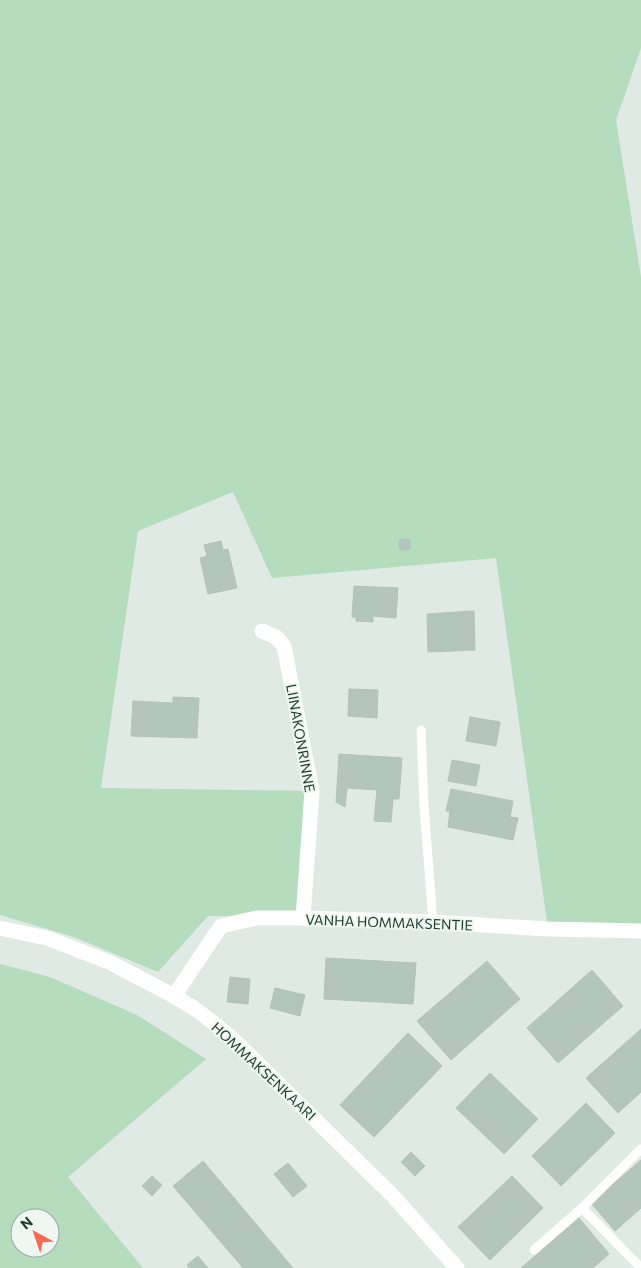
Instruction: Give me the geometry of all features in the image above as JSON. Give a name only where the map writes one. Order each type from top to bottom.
[{"type":"street","name":"LIINAKONRINNE","points":[[262,631],[276,637],[284,646],[312,791],[303,918]]},
{"type":"street","name":"VANHA HOMMAKSENTIE","points":[[174,996],[221,926],[256,918],[433,922],[548,929],[641,931]]},
{"type":"street","name":"HOMMAKSENKAARI","points":[[0,928],[47,938],[109,962],[197,1010],[231,1037],[393,1196],[457,1268]]},
{"type":"lane","points":[[421,730],[424,806],[433,922]]},
{"type":"lane","points":[[534,1250],[582,1208],[641,1149]]},
{"type":"lane","points":[[582,1208],[641,1268]]},
{"type":"green space","points":[[0,0],[641,0],[641,48],[616,120],[641,277],[641,931],[548,929],[496,558],[272,578],[233,492],[138,531],[101,788],[312,791],[303,918],[208,916],[158,972],[74,937],[0,915]]},
{"type":"green space","points":[[0,964],[50,977],[137,1015],[206,1059],[68,1177],[143,1268],[0,1268]]},
{"type":"building","points":[[410,539],[410,549],[400,550],[399,540]]},
{"type":"building","points":[[221,541],[223,550],[228,549],[237,588],[208,594],[200,558],[207,556],[204,545]]},
{"type":"building","points":[[354,586],[398,588],[396,618],[373,616],[373,622],[356,621],[356,617],[352,617]]},
{"type":"building","points":[[474,611],[475,650],[428,652],[427,614]]},
{"type":"building","points":[[349,689],[378,690],[377,718],[348,716]]},
{"type":"building","points":[[173,697],[199,698],[197,738],[131,736],[133,701],[173,703]]},
{"type":"building","points":[[470,717],[500,722],[496,746],[466,741]]},
{"type":"building","points":[[339,754],[402,758],[399,799],[393,799],[391,822],[374,821],[377,790],[347,788],[345,807],[336,802]]},
{"type":"building","points":[[452,760],[480,765],[476,786],[448,781]]},
{"type":"building","points":[[451,789],[513,801],[510,817],[518,818],[513,840],[448,827],[450,811],[446,811]]},
{"type":"building","points":[[326,958],[416,963],[413,1004],[324,999]]},
{"type":"building","points":[[487,961],[520,999],[451,1060],[417,1021]]},
{"type":"building","points":[[592,970],[623,1006],[558,1063],[527,1028]]},
{"type":"building","points":[[230,977],[250,979],[248,1004],[227,1002]]},
{"type":"building","points":[[275,988],[305,995],[300,1016],[270,1008]]},
{"type":"building","points":[[641,1029],[641,1092],[618,1113],[586,1078]]},
{"type":"building","points":[[408,1033],[442,1066],[374,1137],[340,1105]]},
{"type":"building","points":[[490,1073],[538,1119],[504,1154],[456,1108]]},
{"type":"building","points":[[586,1103],[615,1133],[561,1186],[532,1156]]},
{"type":"building","points":[[411,1152],[425,1166],[415,1176],[401,1162]]},
{"type":"building","points":[[641,1160],[641,1208],[615,1231],[591,1203]]},
{"type":"building","points":[[203,1161],[293,1268],[243,1268],[173,1186]]},
{"type":"building","points":[[288,1163],[307,1186],[293,1197],[274,1174]]},
{"type":"building","points":[[152,1176],[162,1185],[152,1196],[142,1186]]},
{"type":"building","points":[[512,1176],[543,1208],[490,1260],[458,1227]]},
{"type":"building","points":[[579,1218],[609,1254],[593,1268],[521,1268]]},
{"type":"building","points":[[198,1256],[208,1268],[189,1268],[187,1265]]}]
